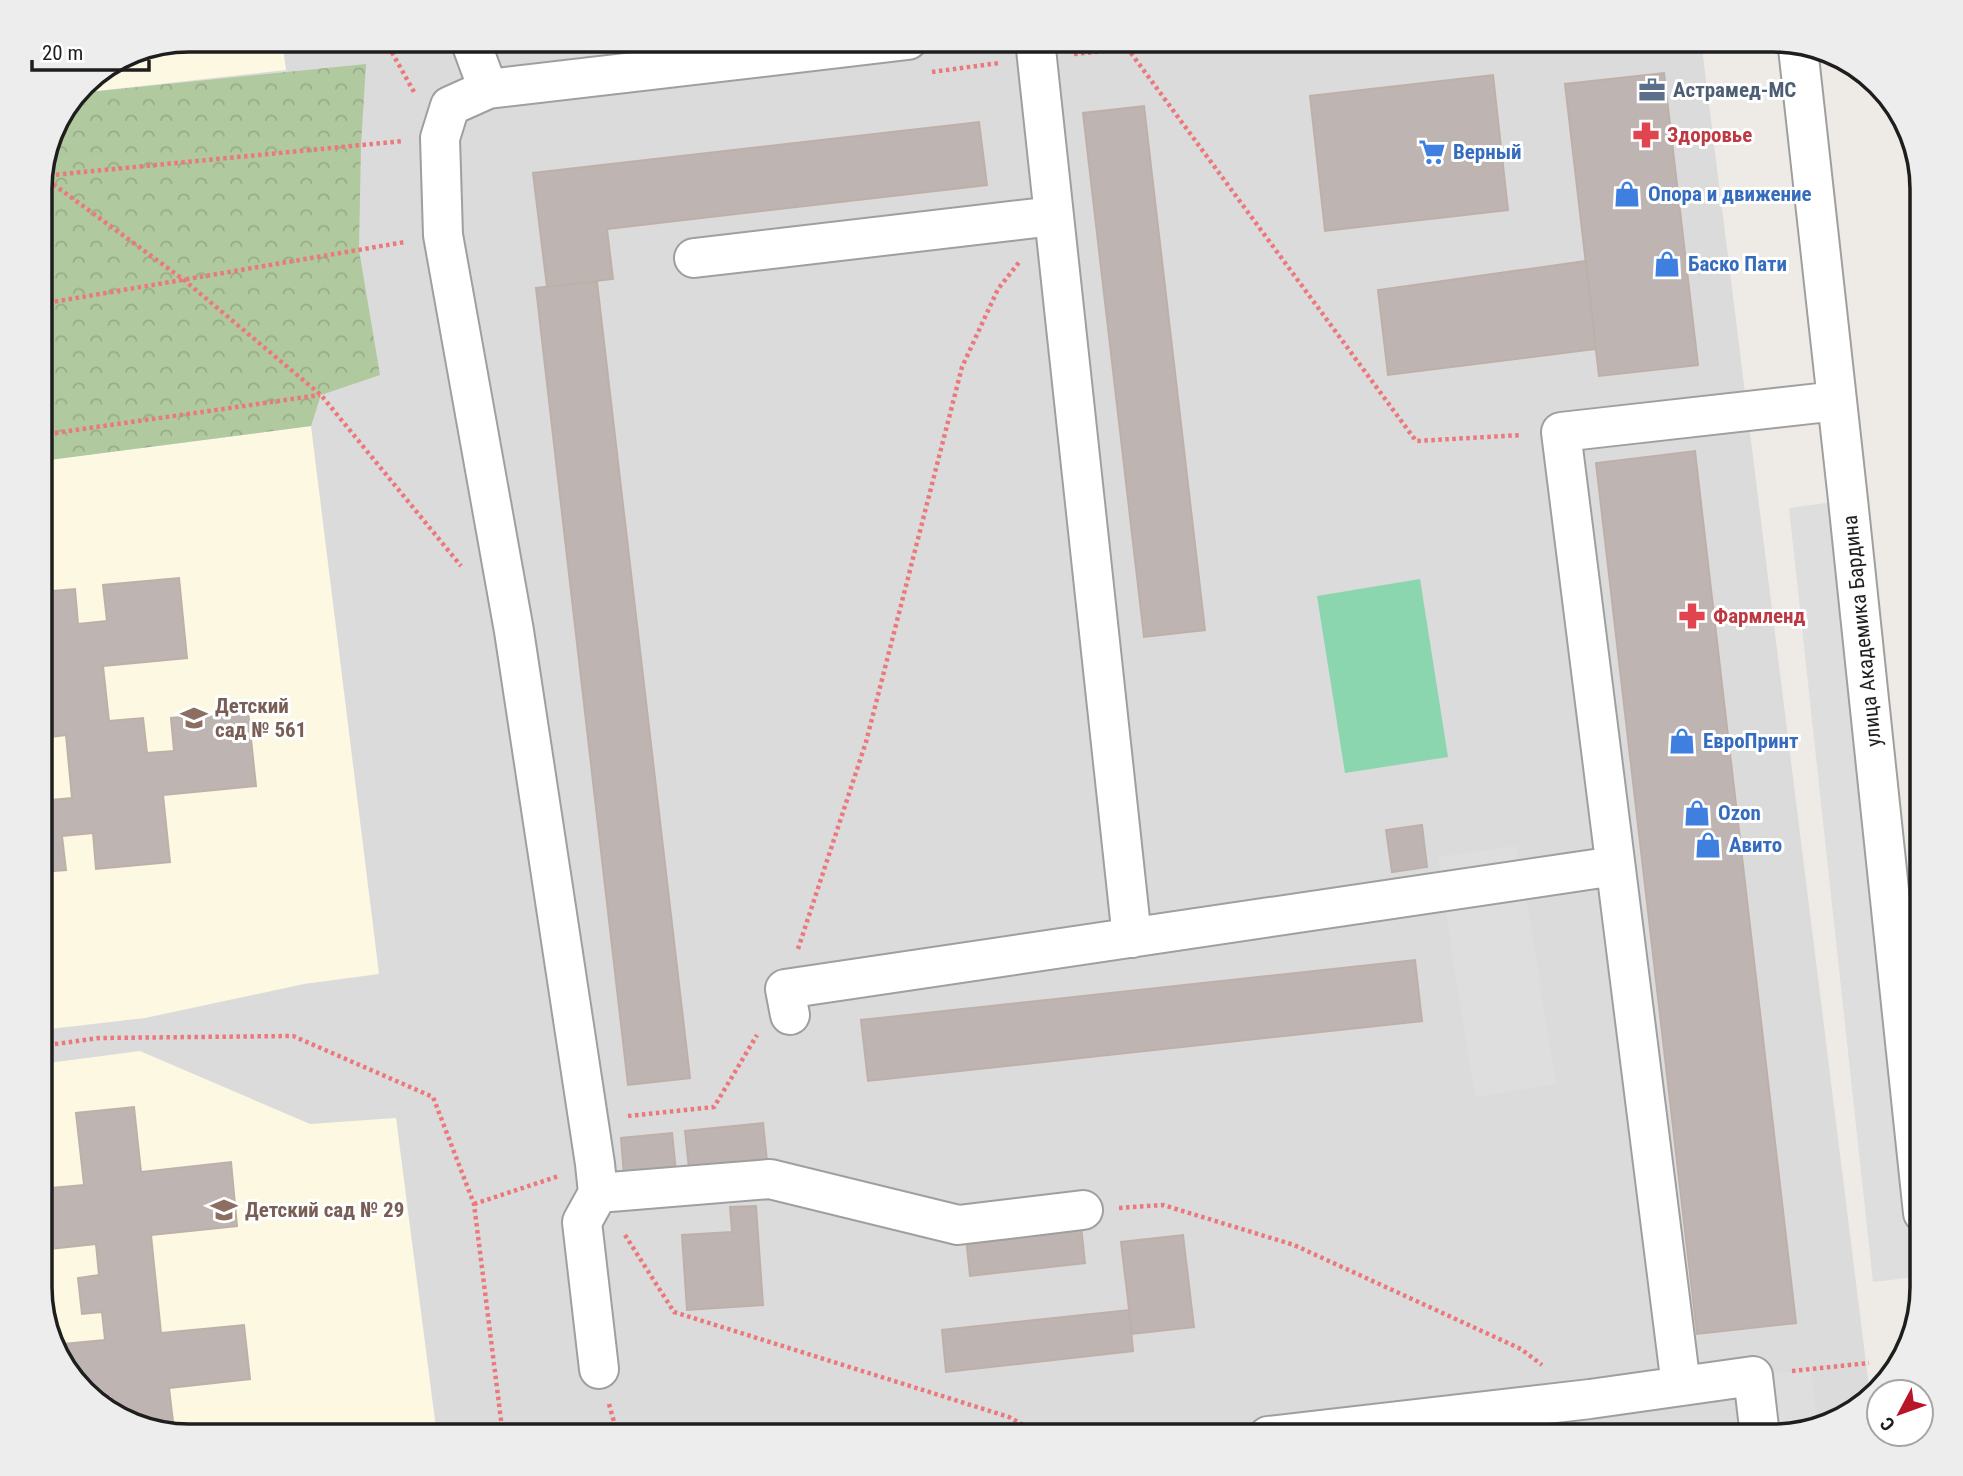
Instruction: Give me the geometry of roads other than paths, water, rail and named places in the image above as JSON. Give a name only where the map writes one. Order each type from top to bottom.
[{"type":"street","points":[[1036,52],[1132,938]]},
{"type":"street","points":[[475,53],[488,89]]},
{"type":"street","points":[[599,1369],[582,1222],[596,1178],[514,631],[443,235],[445,122],[488,89],[800,53]]},
{"type":"street","name":"улица Академика Бардина","points":[[1799,55],[1910,1090]]},
{"type":"street","points":[[694,258],[1054,216]]},
{"type":"street","points":[[1681,1386],[1561,432],[1837,401]]},
{"type":"street","points":[[788,1002],[1132,938],[1615,866]]},
{"type":"street","points":[[596,1178],[770,1179],[958,1225],[1083,1210]]},
{"type":"street","points":[[1372,1424],[1590,1399],[1753,1376],[1759,1424]]},
{"type":"place","name":"Астрамед-МС","points":[[1652,90]]},
{"type":"place","name":"Здоровье","points":[[1646,135]]},
{"type":"place","name":"Верный","points":[[1432,152]]},
{"type":"place","name":"Опора и движение","points":[[1627,194]]},
{"type":"place","name":"Баско Пати","points":[[1667,264]]},
{"type":"place","name":"Фармленд","points":[[1692,616]]},
{"type":"place","name":"Детский сад № 561","points":[[194,718]]},
{"type":"place","name":"ЕвроПринт","points":[[1682,741]]},
{"type":"place","name":"Ozon","points":[[1697,813]]},
{"type":"place","name":"Авито","points":[[1708,845]]},
{"type":"place","name":"Детский сад № 29","points":[[224,1210]]}]
